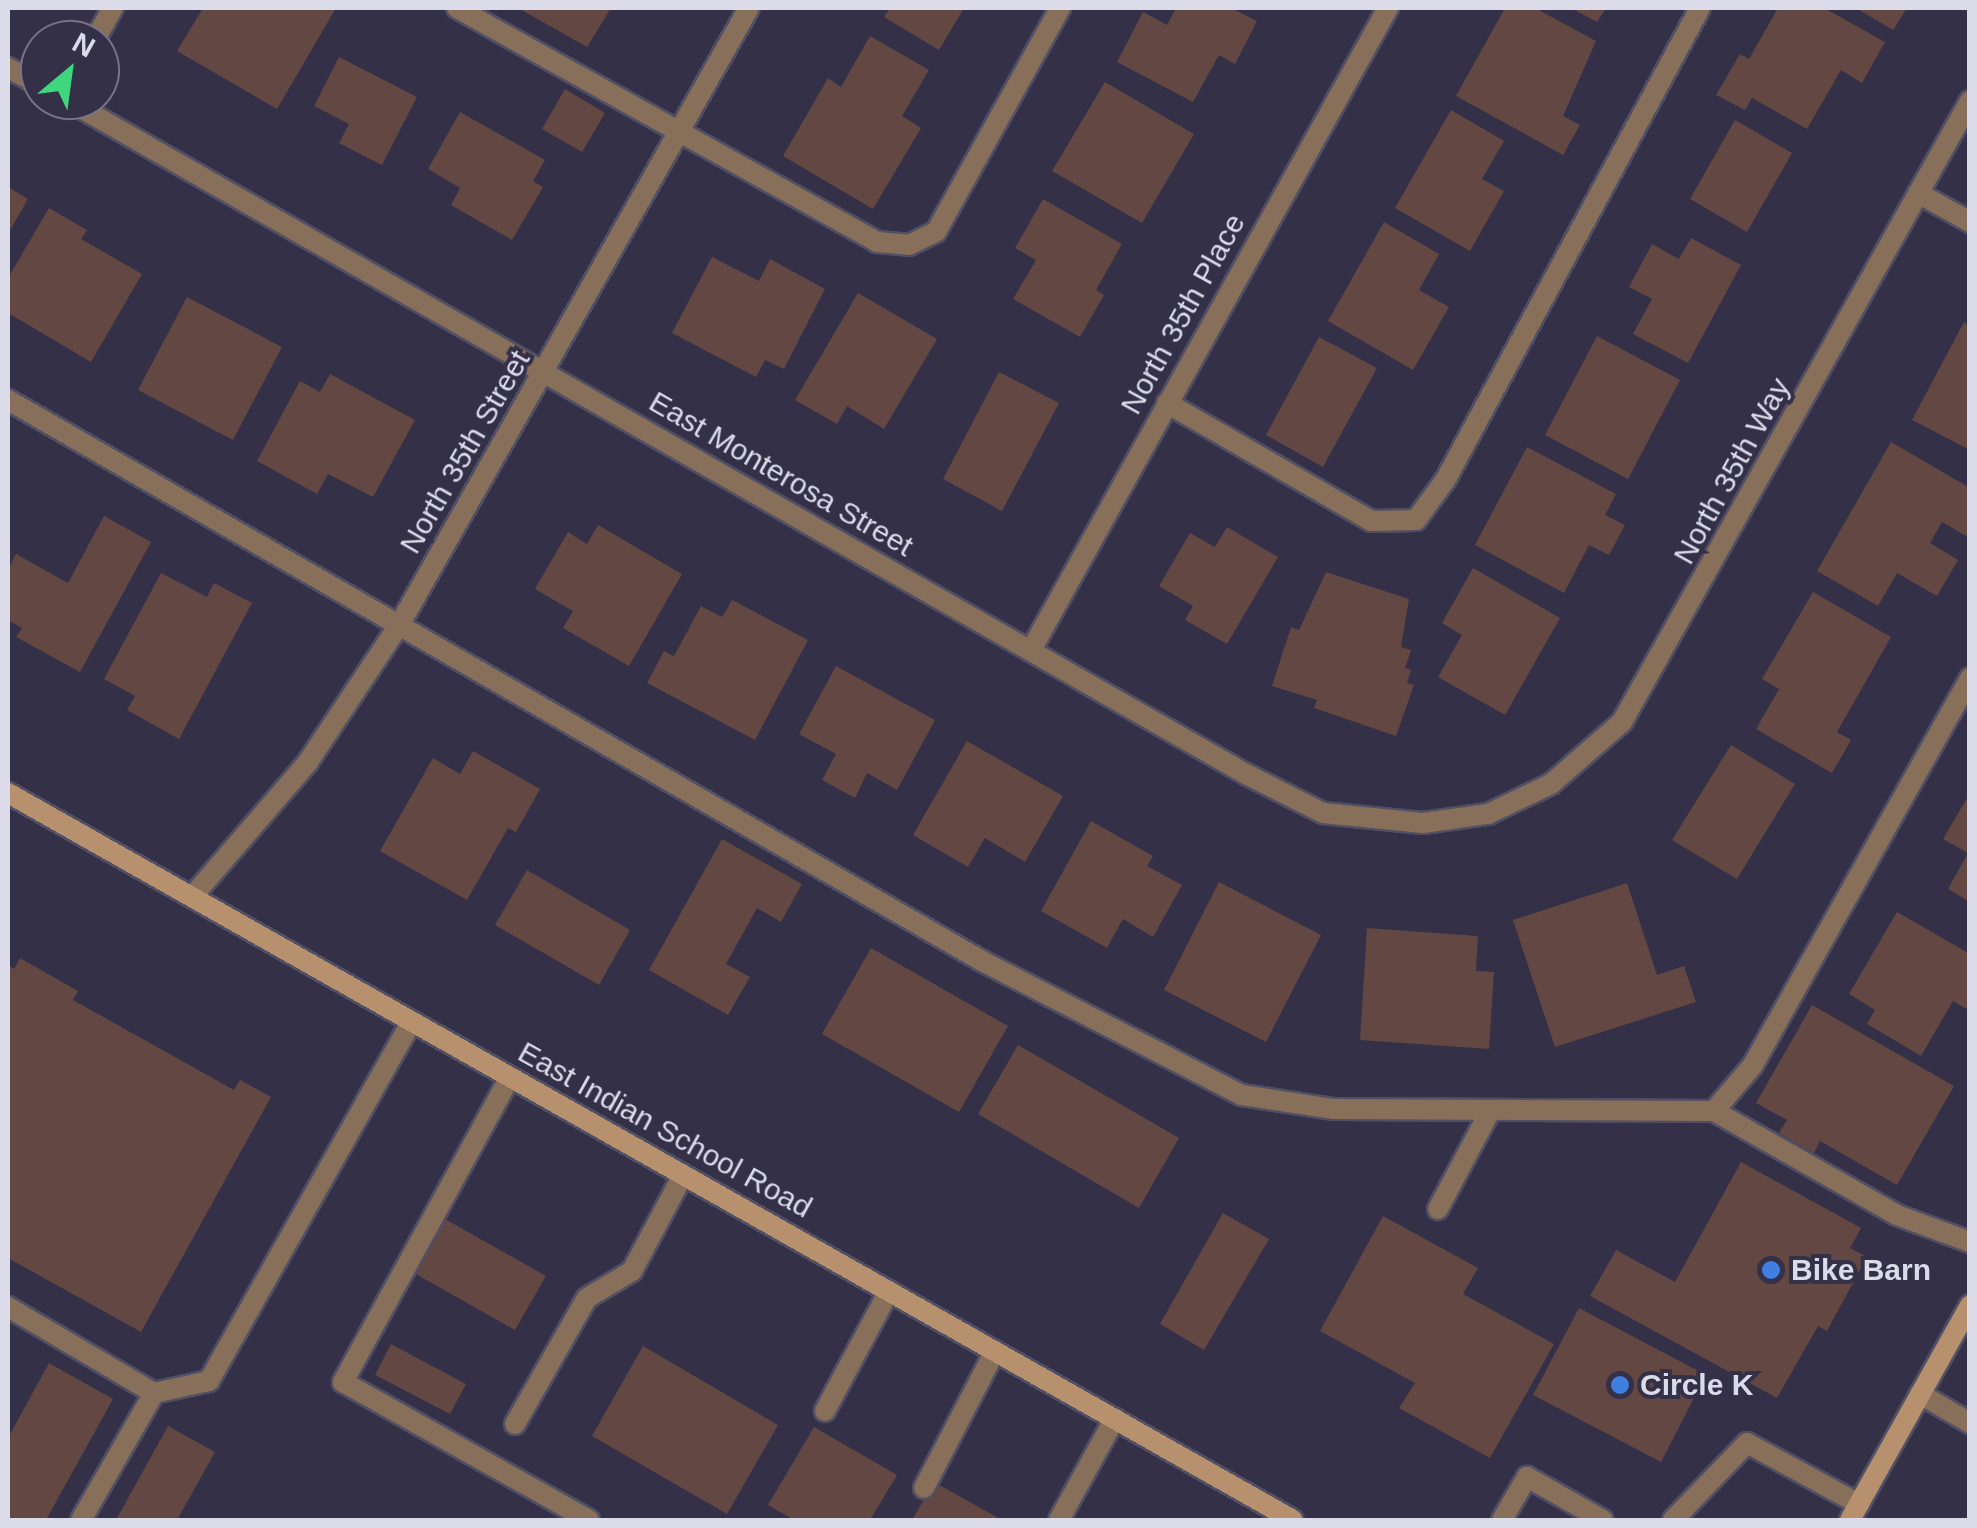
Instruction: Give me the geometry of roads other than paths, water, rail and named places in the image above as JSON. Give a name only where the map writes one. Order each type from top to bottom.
[{"type":"main road","name":"East Indian School Road","points":[[8,793],[1293,1520]]},
{"type":"main road","points":[[1854,1512],[1970,1305]]},
{"type":"street","points":[[457,8],[877,242],[909,245],[936,232],[1060,8]]},
{"type":"street","name":"North 35th Street","points":[[192,897],[308,762],[402,622],[748,8]]},
{"type":"street","name":"North 35th Place","points":[[1031,650],[1388,8]]},
{"type":"street","points":[[1167,403],[1371,521],[1416,520],[1446,479],[1700,8]]},
{"type":"street","name":"North 35th Way","points":[[1488,814],[1551,784],[1622,722],[1668,652],[1970,101]]},
{"type":"street","name":"East Monterosa Street","points":[[102,120],[1323,813],[1423,823],[1488,814]]},
{"type":"street","points":[[1918,193],[1970,222]]},
{"type":"street","points":[[8,400],[402,622],[982,961],[1242,1096],[1334,1109],[1489,1113],[1714,1111],[1897,1216],[1970,1242]]},
{"type":"street","points":[[1714,1111],[1752,1065],[1970,678]]},
{"type":"street","points":[[8,1307],[154,1393],[209,1381],[412,1021]]},
{"type":"street","points":[[510,1077],[343,1382],[589,1520]]},
{"type":"street","points":[[1438,1209],[1489,1113]]},
{"type":"street","points":[[515,1424],[587,1298],[632,1272],[683,1175]]},
{"type":"street","points":[[824,1411],[889,1291]]},
{"type":"street","points":[[924,1488],[995,1351]]},
{"type":"street","points":[[80,1520],[154,1393]]},
{"type":"street","points":[[1920,1394],[1970,1423]]},
{"type":"street","points":[[1059,1520],[1115,1418]]},
{"type":"street","points":[[1673,1520],[1747,1443],[1854,1512]]},
{"type":"street","points":[[1502,1520],[1527,1477],[1604,1520]]},
{"type":"place","name":"Bike Barn","points":[[1771,1270]]},
{"type":"place","name":"Circle K","points":[[1620,1385]]}]
